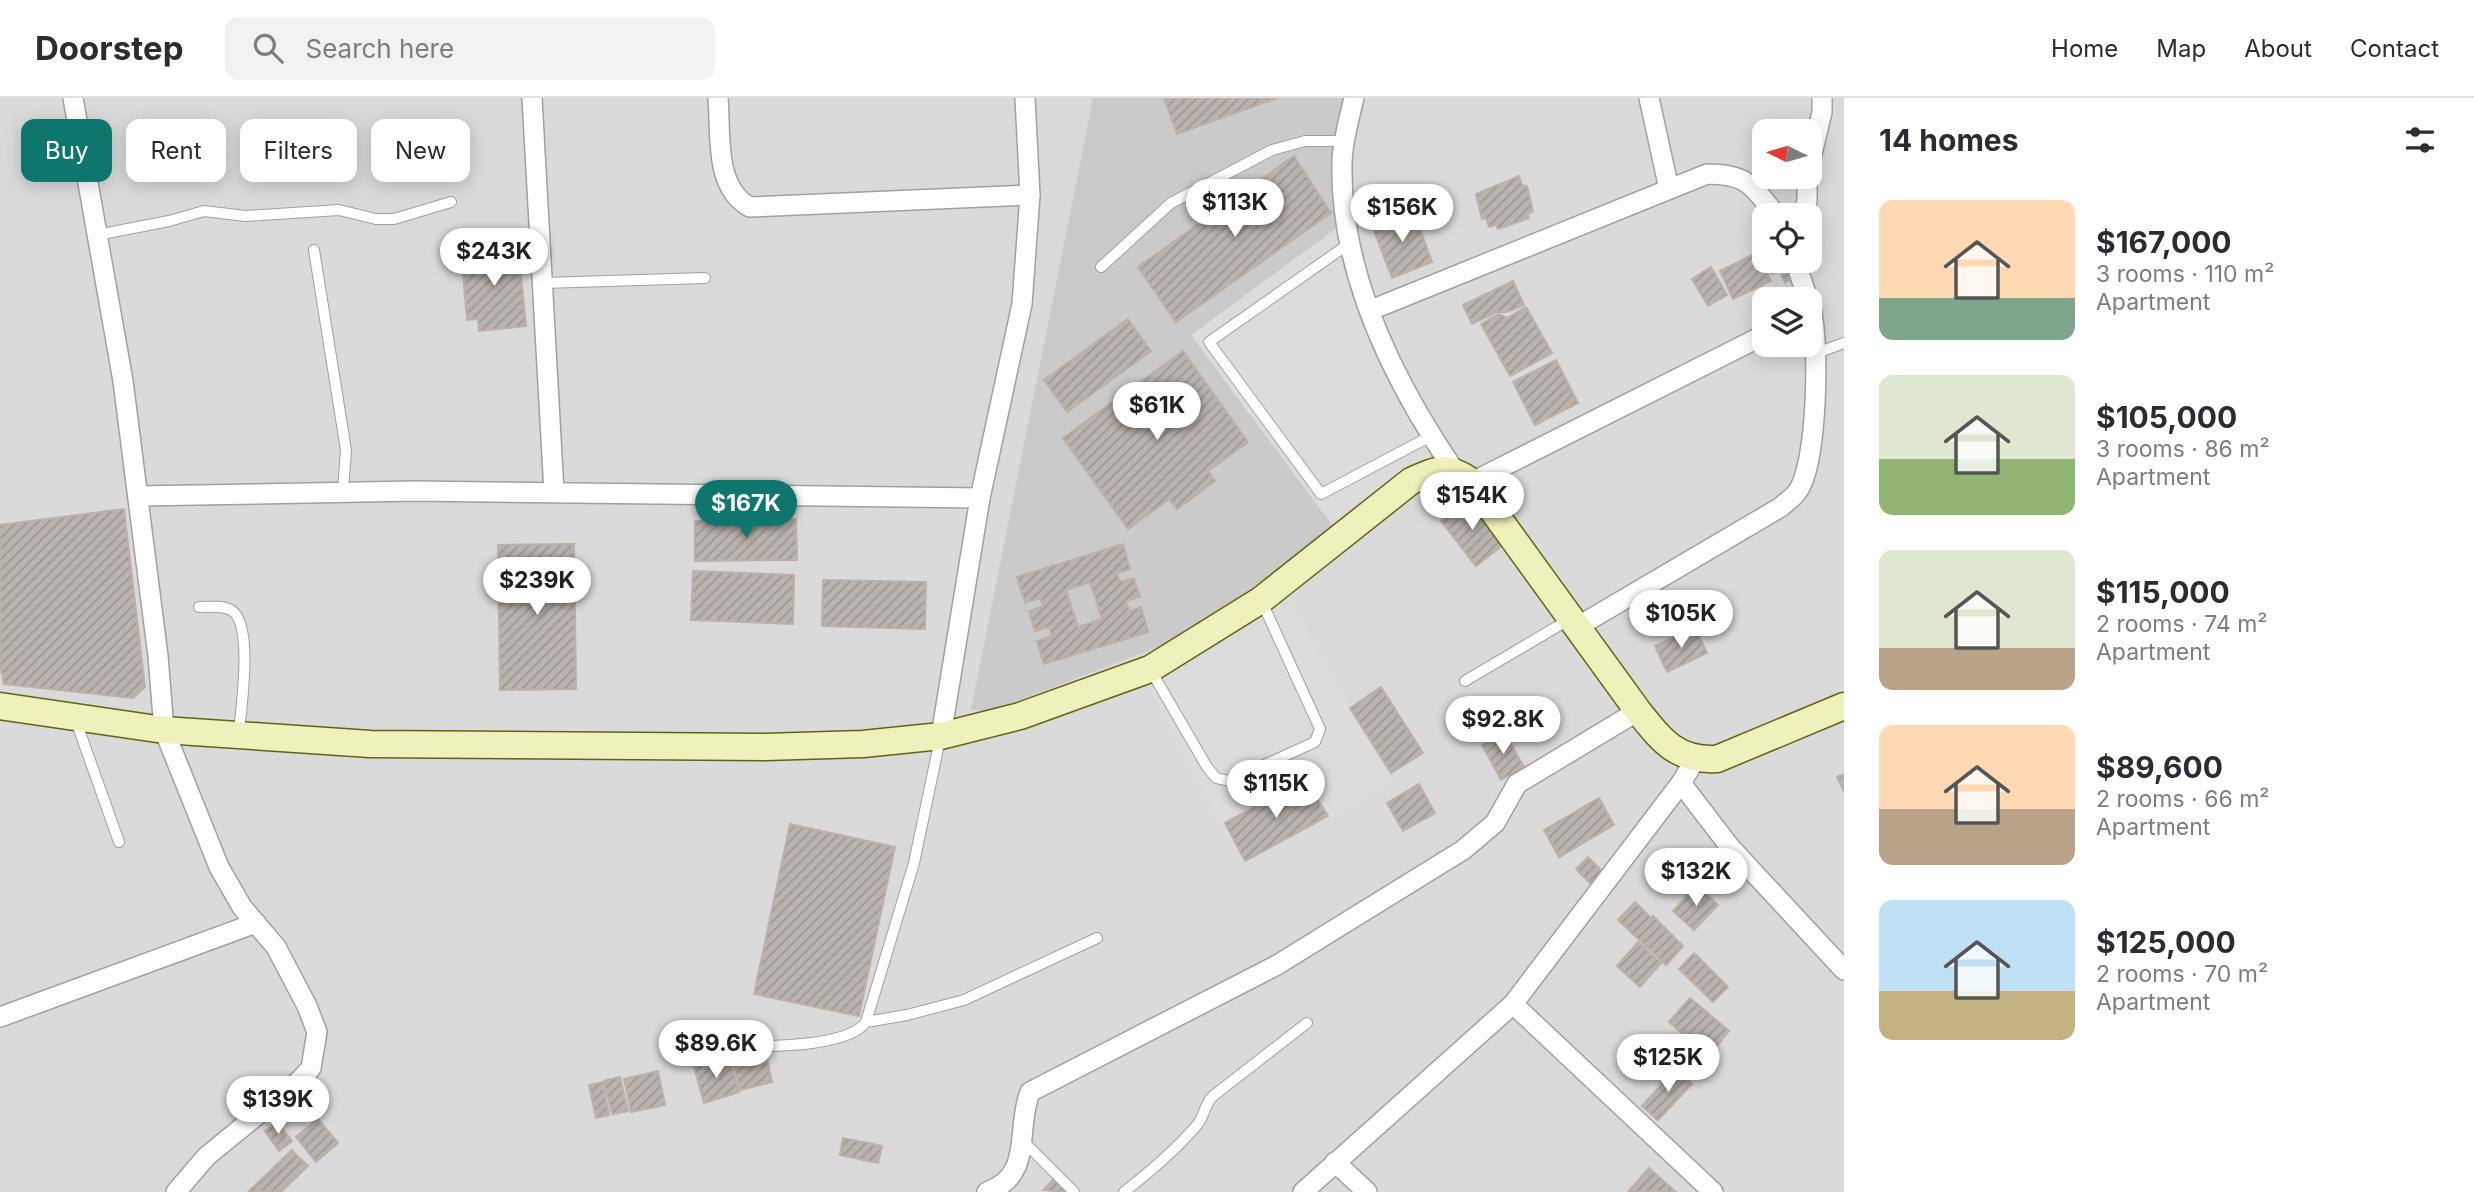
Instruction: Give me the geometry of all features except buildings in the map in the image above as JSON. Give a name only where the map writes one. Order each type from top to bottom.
[{"type":"street","points":[[73,98],[123,381],[139,496],[164,730],[219,867],[256,923],[276,947],[307,1006],[317,1032],[311,1068],[207,1156],[176,1192]]},
{"type":"street","points":[[533,98],[554,492]]},
{"type":"street","points":[[718,98],[724,172],[731,191],[750,207],[1030,195]]},
{"type":"street","points":[[941,736],[980,498],[1022,304],[1030,195],[1025,98]]},
{"type":"street","points":[[1354,98],[1345,141],[1343,183],[1350,243],[1382,346],[1431,436],[1638,711],[1661,738],[1695,760],[1717,759],[1736,754],[1844,706]]},
{"type":"street","points":[[1649,98],[1670,189]]},
{"type":"street","points":[[1820,119],[1822,98]]},
{"type":"street","points":[[1371,310],[1707,174],[1729,174],[1748,180],[1766,203]]},
{"type":"street","points":[[0,706],[164,730],[370,744],[596,747],[863,744],[941,736],[1020,716],[1150,669],[1261,600],[1411,481],[1436,470],[1463,476],[1752,341]]},
{"type":"street","points":[[1574,623],[1781,507],[1798,491],[1812,440],[1815,403],[1813,357]]},
{"type":"street","points":[[139,496],[343,491],[980,498]]},
{"type":"street","points":[[987,1192],[1005,1185],[1018,1166],[1023,1111],[1030,1092],[1277,965],[1463,850],[1495,823],[1517,783],[1638,711]]},
{"type":"street","points":[[1303,1192],[1513,1004],[1681,783],[1695,760]]},
{"type":"street","points":[[1681,783],[1730,847],[1844,970]]},
{"type":"street","points":[[0,1017],[256,923]]},
{"type":"street","points":[[1513,1004],[1713,1192]]},
{"type":"street","points":[[1335,1162],[1367,1192]]},
{"type":"lane","points":[[1101,267],[1171,203],[1261,155],[1290,143],[1345,141]]},
{"type":"lane","points":[[97,235],[204,211],[245,216],[339,210],[394,219],[451,202]]},
{"type":"lane","points":[[1350,243],[1209,342],[1321,494],[1431,436]]},
{"type":"lane","points":[[314,250],[346,450],[343,491]]},
{"type":"lane","points":[[543,283],[705,278]]},
{"type":"lane","points":[[1822,351],[1844,343]]},
{"type":"lane","points":[[1150,669],[1216,778],[1230,781],[1315,742],[1320,729],[1261,600]]},
{"type":"lane","points":[[199,607],[229,608],[242,626],[243,675],[239,736]]},
{"type":"lane","points":[[1465,681],[1574,623]]},
{"type":"lane","points":[[75,718],[119,842]]},
{"type":"lane","points":[[866,1022],[914,863],[941,736]]},
{"type":"lane","points":[[727,1047],[819,1042],[847,1033],[866,1022],[907,1015],[964,1000],[1097,938]]},
{"type":"lane","points":[[1124,1192],[1170,1156],[1199,1123],[1206,1102],[1307,1023]]},
{"type":"lane","points":[[1021,1140],[1074,1192]]},
{"type":"shaded area","points":[[0,98],[1844,98],[1844,1192],[0,1192]]},
{"type":"shaded area","points":[[1093,98],[1350,98],[1336,221],[1382,346],[1431,436],[1436,470],[1334,529],[1189,635],[993,710],[971,710]]},
{"type":"shaded area","points":[[1338,227],[1431,436],[1430,462],[1335,529],[1191,335]]},
{"type":"shaded area","points":[[1291,602],[1390,779],[1332,821],[1302,775],[1218,821],[1150,690]]}]
